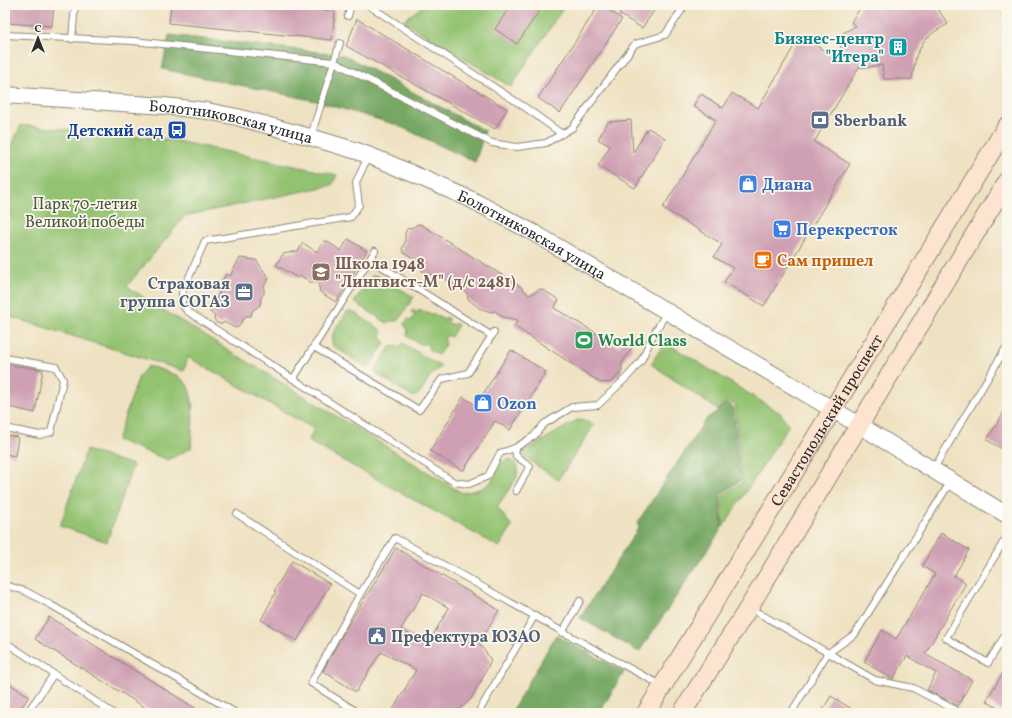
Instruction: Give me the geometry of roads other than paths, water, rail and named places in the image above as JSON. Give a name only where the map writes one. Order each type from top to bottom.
[{"type":"main road","name":"Севастопольский проспект","points":[[646,713],[1007,126]]},
{"type":"main road","name":"Севастопольский проспект","points":[[682,713],[749,607],[1007,181]]},
{"type":"street","name":"Болотниковская улица","points":[[5,96],[165,106],[237,117],[310,136],[368,155],[395,166],[502,215],[668,311],[1007,515]]},
{"type":"lane","points":[[72,39],[75,5]]},
{"type":"lane","points":[[348,16],[351,5]]},
{"type":"lane","points":[[368,5],[526,108],[562,134]]},
{"type":"lane","points":[[5,35],[133,42],[334,62],[492,143],[517,147],[546,143],[572,128],[635,44],[665,35],[685,5]]},
{"type":"lane","points":[[310,136],[340,43]]},
{"type":"lane","points":[[368,155],[356,183],[359,205],[351,217],[205,241],[182,293],[182,304],[187,311],[454,482],[469,484],[488,476],[500,453],[515,448],[534,436],[544,424],[572,407],[598,405],[630,374],[641,361],[653,335],[668,311]]},
{"type":"lane","points":[[293,379],[375,251]]},
{"type":"lane","points":[[314,346],[419,410],[442,379],[468,373],[493,334],[370,259]]},
{"type":"lane","points":[[933,470],[1007,346]]},
{"type":"lane","points":[[5,358],[56,367],[63,380],[51,432],[40,435],[5,428]]},
{"type":"lane","points":[[515,448],[516,456],[530,466],[516,491]]},
{"type":"lane","points":[[790,713],[827,654],[854,634],[951,481]]},
{"type":"lane","points":[[237,514],[360,594]]},
{"type":"lane","points":[[1007,536],[946,638],[988,663],[1007,632]]},
{"type":"lane","points":[[359,713],[311,683],[360,594],[395,538],[535,615],[562,633],[662,686]]},
{"type":"lane","points":[[5,585],[25,591],[52,605],[236,713]]},
{"type":"lane","points":[[562,633],[580,601]]},
{"type":"lane","points":[[749,607],[827,654],[875,680],[913,688],[961,713]]},
{"type":"lane","points":[[478,713],[535,615]]},
{"type":"lane","points":[[5,642],[113,713]]},
{"type":"lane","points":[[27,713],[54,674]]},
{"type":"place","name":"Бизнес-центр \"Итера\"","points":[[898,47]]},
{"type":"place","name":"Sberbank","points":[[820,120]]},
{"type":"place","name":"Детский сад","points":[[177,130]]},
{"type":"place","name":"Диана","points":[[748,184]]},
{"type":"place","name":"Перекресток","points":[[782,229]]},
{"type":"place","name":"Сам пришел","points":[[763,260]]},
{"type":"place","name":"Школа 1948 \"Лингвист-М\" (д/с 2481)","points":[[321,272]]},
{"type":"place","name":"Страховая группа СОГАЗ","points":[[244,292]]},
{"type":"place","name":"World Class","points":[[584,340]]},
{"type":"place","name":"Ozon","points":[[483,403]]},
{"type":"place","name":"Префектура ЮЗАО","points":[[377,636]]},
{"type":"park label","name":"Парк 70-летия Великой победы","points":[[85,212]]}]
